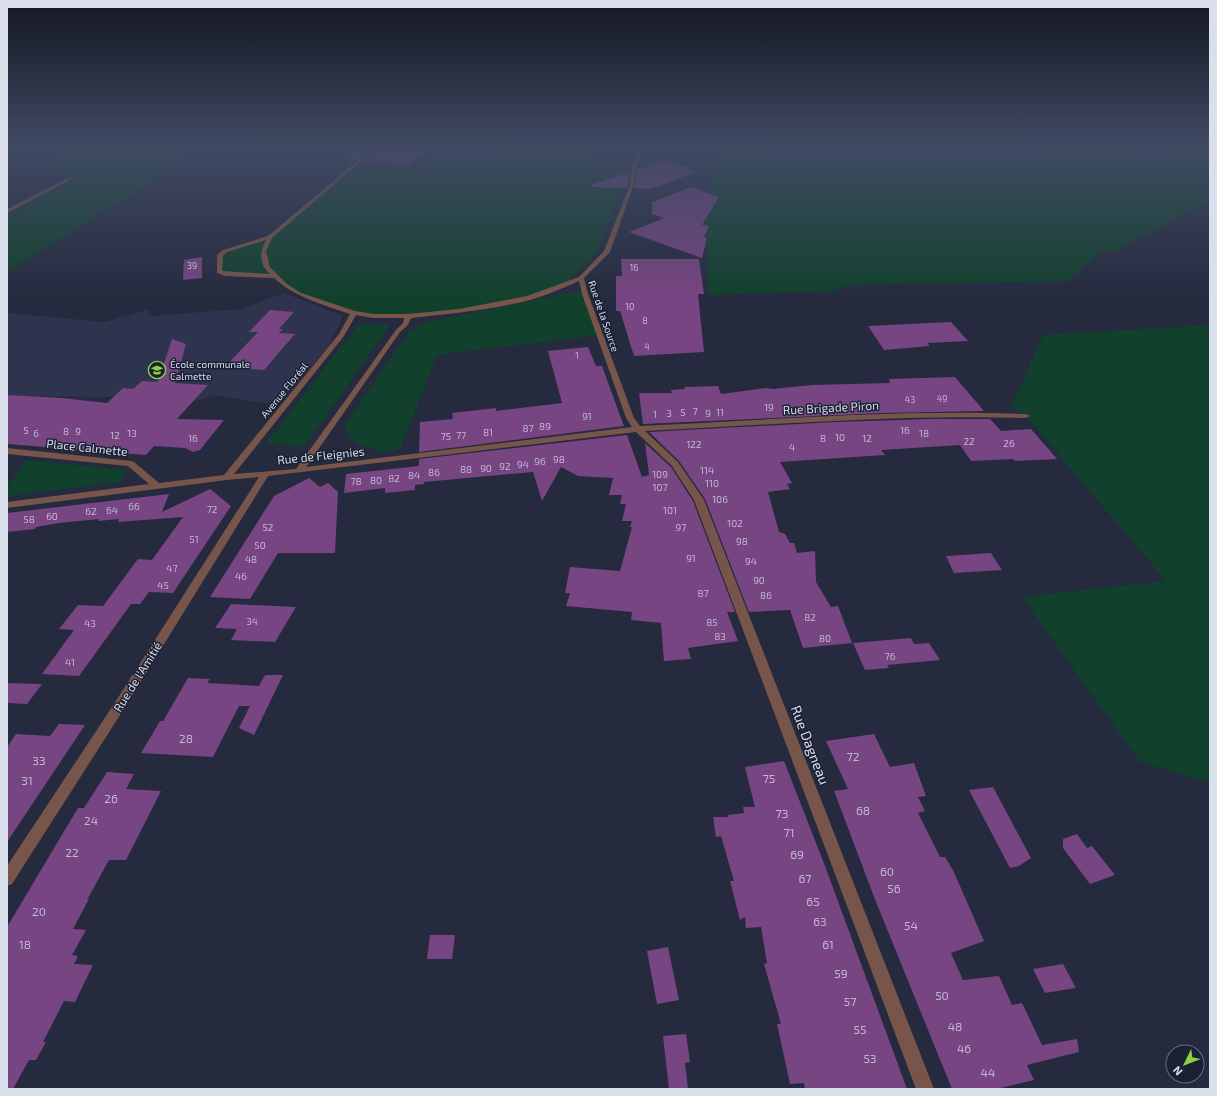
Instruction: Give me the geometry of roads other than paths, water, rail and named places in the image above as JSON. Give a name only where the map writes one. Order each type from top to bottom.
[{"type":"street","points":[[7,211],[32,198]]},
{"type":"street","points":[[274,276],[225,274],[219,272],[220,255],[224,252],[270,236],[315,198]]},
{"type":"street","name":"Rue de la Source","points":[[627,198],[607,252],[581,278],[583,290],[630,418],[638,429]]},
{"type":"street","points":[[270,236],[263,251],[267,268],[274,276],[299,294],[354,313],[373,316],[408,316],[459,311],[508,303],[546,292],[581,278]]},
{"type":"street","name":"Avenue Floréal","points":[[227,478],[342,335],[354,313]]},
{"type":"street","points":[[299,471],[398,331],[406,324],[408,316]]},
{"type":"street","name":"Rue Brigade Piron","points":[[638,429],[887,417],[995,415],[1026,416]]},
{"type":"street","name":"Rue de Fleignies","points":[[7,505],[638,429]]},
{"type":"street","name":"Rue Dagneau","points":[[638,429],[675,464],[699,500],[925,1089]]},
{"type":"street","name":"Place Calmette","points":[[7,452],[131,464],[157,486]]},
{"type":"street","name":"Rue de l'Amitié","points":[[7,878],[118,708],[265,474]]},
{"type":"place","name":"École communale Calmette","points":[[157,370]]}]
